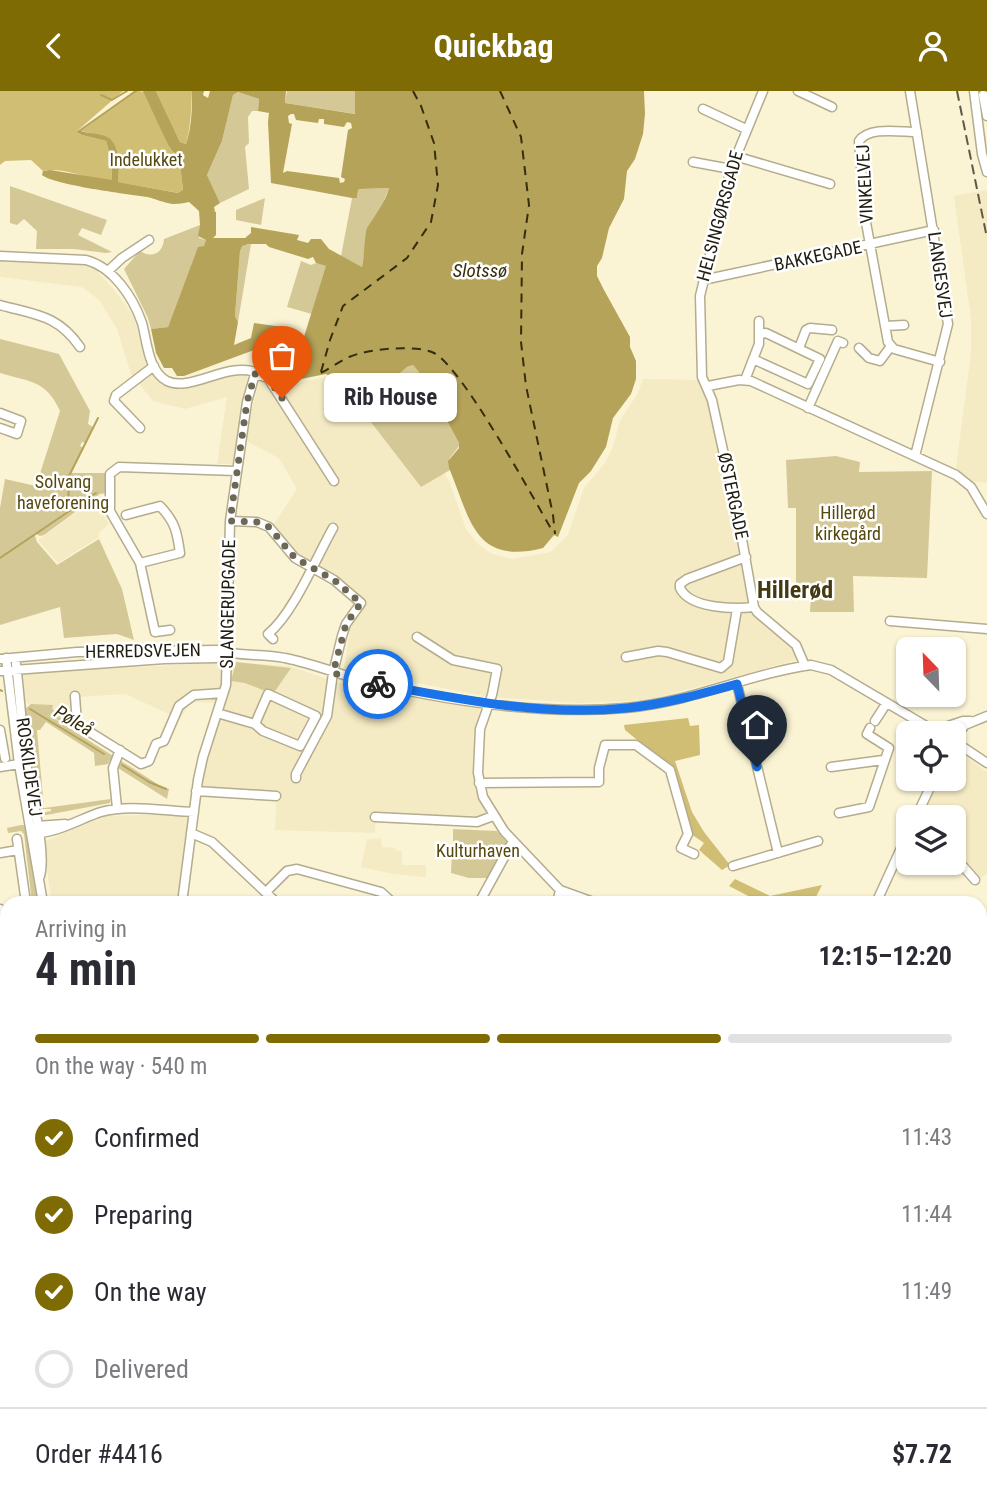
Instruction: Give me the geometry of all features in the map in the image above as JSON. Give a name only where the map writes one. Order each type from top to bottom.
[{"type":"street","name":"HELSINGØRSGADE","points":[[708,386],[702,377],[700,296],[703,279],[735,156],[763,91]]},
{"type":"street","points":[[798,91],[832,107]]},
{"type":"street","name":"LANGESVEJ","points":[[910,91],[948,324],[915,456]]},
{"type":"street","points":[[974,94],[987,172]]},
{"type":"street","points":[[987,96],[983,95],[987,116]]},
{"type":"street","name":"HELSINGØRSGADE","points":[[703,109],[746,129]]},
{"type":"street","name":"VINKELVEJ","points":[[871,245],[864,217],[859,141],[870,132],[917,132]]},
{"type":"street","points":[[735,156],[830,184]]},
{"type":"street","points":[[693,162],[731,169]]},
{"type":"street","name":"BAKKEGADE","points":[[703,279],[934,230]]},
{"type":"street","points":[[108,271],[149,240]]},
{"type":"street","points":[[871,245],[891,347]]},
{"type":"street","points":[[0,256],[86,260],[97,263],[108,271],[131,299],[154,366],[161,376],[175,383],[235,369],[268,378],[334,481]]},
{"type":"street","points":[[0,305],[53,320],[70,332],[80,347]]},
{"type":"street","points":[[745,380],[760,334],[759,321]]},
{"type":"street","points":[[886,326],[904,324]]},
{"type":"street","points":[[799,348],[806,330],[832,330]]},
{"type":"street","points":[[753,359],[808,384],[820,359],[766,333],[760,334]]},
{"type":"street","points":[[808,408],[838,341],[843,343]]},
{"type":"street","points":[[891,347],[940,362]]},
{"type":"street","points":[[859,348],[869,358],[880,361],[891,347]]},
{"type":"street","points":[[140,428],[114,401],[116,395],[154,366]]},
{"type":"street","name":"SLANGERUPGADE","points":[[183,896],[202,757],[223,693],[227,653],[230,521],[253,373]]},
{"type":"street","points":[[708,386],[745,380],[915,456],[956,475],[971,487],[987,514]]},
{"type":"street","name":"ØSTERGADE","points":[[708,386],[746,557],[754,607]]},
{"type":"street","points":[[0,413],[21,421],[17,434],[0,428]]},
{"type":"street","points":[[170,630],[155,632],[140,563],[110,511],[110,474],[119,467],[236,471]]},
{"type":"street","points":[[126,515],[160,506],[172,519],[177,530],[180,553],[140,563]]},
{"type":"street","points":[[230,521],[257,522],[269,527],[295,558],[334,580],[361,603],[346,624],[333,673],[327,716],[296,778]]},
{"type":"street","points":[[273,639],[268,634],[279,625],[334,528]]},
{"type":"street","points":[[746,557],[687,579],[680,584],[682,592],[689,599],[737,609],[754,607],[796,645],[805,666]]},
{"type":"street","points":[[626,657],[667,652],[721,668],[728,662],[737,609]]},
{"type":"street","points":[[890,621],[987,629]]},
{"type":"street","points":[[416,637],[453,660],[497,669],[480,729],[479,783],[493,816],[513,841],[560,890],[577,896]]},
{"type":"street","name":"HERREDSVEJEN","points":[[7,658],[150,650],[217,650],[227,653]]},
{"type":"street","points":[[227,653],[285,658],[376,684],[489,704],[576,710],[627,708],[676,700],[805,666],[825,667],[916,721]]},
{"type":"street","name":"HERREDSVEJEN","points":[[8,670],[216,658],[227,653]]},
{"type":"street","name":"ROSKILDEVEJ","points":[[7,658],[35,830],[36,867],[42,896]]},
{"type":"street","points":[[737,684],[778,853]]},
{"type":"street","points":[[75,696],[77,724],[141,764],[146,764],[156,744],[164,741],[179,706],[194,695],[223,693]]},
{"type":"street","points":[[217,713],[255,724],[262,731],[300,746],[316,716],[268,694],[255,724]]},
{"type":"street","points":[[839,813],[869,807],[889,748],[867,734],[886,704]]},
{"type":"street","points":[[966,724],[987,716]]},
{"type":"street","points":[[966,721],[973,721]]},
{"type":"street","points":[[0,730],[5,758]]},
{"type":"street","points":[[479,783],[599,782],[599,768],[605,745],[636,745],[670,770],[688,834],[681,848],[694,854]]},
{"type":"street","points":[[966,748],[987,763]]},
{"type":"street","points":[[117,808],[113,768],[120,750]]},
{"type":"street","points":[[831,767],[883,760]]},
{"type":"street","points":[[0,767],[23,764]]},
{"type":"street","points":[[196,791],[276,796]]},
{"type":"street","points":[[35,830],[67,824],[117,808],[194,811]]},
{"type":"street","points":[[376,817],[477,822],[493,816]]},
{"type":"street","points":[[191,833],[212,842],[270,896]]},
{"type":"street","points":[[17,839],[25,896]]},
{"type":"street","points":[[483,896],[513,841]]},
{"type":"street","points":[[733,866],[818,841]]},
{"type":"street","points":[[0,853],[18,850]]},
{"type":"street","points":[[879,896],[896,860]]},
{"type":"street","points":[[266,893],[288,871],[297,869],[381,892],[385,896]]},
{"type":"street","points":[[966,870],[975,880]]},
{"type":"street","points":[[558,896],[560,890]]},
{"type":"shaded area","points":[[987,190],[987,483],[973,481],[956,468],[971,353],[971,319],[954,196]]},
{"type":"shaded area","points":[[0,259],[84,264],[95,269],[134,317],[146,364],[162,382],[172,385],[218,375],[248,373],[234,464],[217,464],[227,397],[185,409],[153,401],[131,374],[117,329],[99,300],[82,287],[0,277]]},
{"type":"shaded area","points":[[326,377],[330,382],[326,388],[444,473],[466,529],[479,545],[492,554],[513,559],[551,552],[568,535],[584,488],[605,463],[614,444],[620,420],[637,395],[643,379],[701,380],[706,389],[753,614],[795,648],[796,660],[649,700],[580,703],[490,697],[344,669],[351,623],[365,601],[291,549],[274,524],[297,489],[279,458],[244,440],[260,378],[284,393],[292,384]]},
{"type":"shaded area","points":[[100,496],[102,512],[109,524],[99,533],[99,537],[58,563],[38,540]]},
{"type":"shaded area","points":[[235,662],[289,666],[339,683],[480,707],[476,734],[476,783],[486,810],[484,815],[475,818],[376,815],[375,833],[275,830],[277,795],[200,790],[209,751],[225,703],[190,702],[180,719],[125,694],[79,697],[77,735],[24,701],[19,673]]},
{"type":"shaded area","points":[[966,757],[987,772],[987,873],[980,879],[966,863],[966,805],[926,805],[934,791],[966,791]]},
{"type":"shaded area","points":[[177,814],[188,819],[189,896],[51,896],[43,842],[106,816]]},
{"type":"shaded area","points":[[381,838],[382,847],[402,851],[402,865],[426,865],[426,877],[361,867],[367,839]]},
{"type":"green space","name":"Indelukket","points":[[0,91],[123,91],[76,132],[106,141],[111,159],[112,180],[59,170],[43,171],[31,160],[5,161],[0,165]]},
{"type":"green space","name":"Indelukket","points":[[138,91],[145,92],[168,145],[179,155],[183,190],[179,193],[117,182],[114,145],[102,136],[81,131]]},
{"type":"green space","name":"Indelukket","points":[[156,91],[192,91],[186,144],[180,142]]},
{"type":"green space","points":[[287,91],[355,91],[356,114],[285,103]]},
{"type":"green space","points":[[238,92],[259,99],[258,111],[252,111],[248,117],[249,143],[245,147],[249,189],[220,203],[207,175],[222,141],[233,95]]},
{"type":"green space","points":[[10,186],[107,220],[101,235],[82,228],[78,235],[112,252],[36,249],[37,231],[24,219],[17,225],[10,223]]},
{"type":"green space","points":[[389,188],[380,210],[368,227],[362,267],[341,256],[352,198],[357,198],[358,190]]},
{"type":"green space","points":[[265,198],[261,225],[236,220],[236,210]]},
{"type":"green space","points":[[200,225],[199,238],[206,240],[204,247],[198,248],[168,327],[151,329],[124,269],[140,251],[156,253],[162,248],[164,239]]},
{"type":"green space","points":[[251,244],[238,322],[235,316],[240,251],[241,246]]},
{"type":"green space","points":[[301,261],[327,266],[312,314],[287,307]]},
{"type":"green space","name":"Solvang haveforening","points":[[0,339],[59,354],[90,411],[88,424],[93,427],[86,443],[82,442],[80,446],[84,448],[71,473],[107,473],[106,493],[100,494],[44,535],[34,533],[37,542],[57,565],[99,539],[122,589],[134,640],[117,634],[64,638],[60,607],[0,625],[0,508],[5,479],[36,486],[60,411],[43,388],[0,373]]},
{"type":"green space","points":[[413,365],[423,377],[460,445],[449,459],[450,470],[421,487],[364,413],[358,418],[326,388],[339,379],[347,378],[390,382]]},
{"type":"green space","name":"Hillerød kirkegård","points":[[836,456],[860,462],[859,472],[932,471],[927,578],[853,576],[854,612],[810,612],[811,595],[796,595],[796,508],[788,508],[786,460]]},
{"type":"green space","points":[[236,662],[291,668],[273,694],[245,683],[231,681]]},
{"type":"green space","points":[[31,704],[53,705],[52,709],[62,714],[60,718],[72,725],[71,727],[47,714],[169,789],[167,799],[110,760],[108,764],[95,766],[94,753],[46,722],[37,730],[44,808],[111,799],[110,803],[41,816],[37,813],[37,802],[41,813],[51,809],[41,809],[38,787],[31,771],[24,706],[26,708]]},
{"type":"green space","points":[[688,718],[690,726],[699,725],[700,755],[675,761],[692,812],[730,865],[722,870],[699,850],[704,843],[691,834],[670,767],[625,730],[624,725]]},
{"type":"green space","points":[[27,825],[38,896],[31,896],[24,834],[21,831],[8,833],[7,828]]},
{"type":"green space","name":"Kulturhaven","points":[[453,829],[497,831],[507,842],[488,878],[469,878],[451,873],[452,851],[456,851],[457,846],[453,846]]},
{"type":"green space","points":[[735,879],[770,896],[748,896],[729,886]]},
{"type":"green space","points":[[822,885],[816,896],[770,896]]},
{"type":"water","name":"Slotssø","points":[[134,91],[138,91],[81,131],[103,135],[113,142],[118,159],[118,182],[178,193],[183,190],[179,155],[168,145],[143,91],[156,91],[180,142],[186,144],[191,124],[192,91],[204,91],[203,95],[208,98],[210,91],[286,91],[285,103],[355,114],[355,91],[644,91],[643,134],[635,159],[627,171],[624,199],[609,228],[602,258],[597,266],[597,276],[630,337],[630,347],[636,361],[636,379],[631,394],[613,418],[606,447],[591,471],[579,483],[558,537],[554,535],[543,548],[520,552],[502,550],[488,544],[478,533],[449,468],[448,461],[459,448],[459,443],[423,377],[413,365],[390,382],[332,377],[326,374],[291,381],[282,363],[271,354],[257,349],[184,376],[177,376],[172,368],[164,368],[156,353],[151,329],[168,327],[198,247],[204,246],[206,240],[198,236],[199,211],[189,202],[177,204],[75,186],[42,175],[43,171],[50,170],[112,180],[111,159],[106,141],[76,132]],"holes":[[[238,92],[259,99],[258,111],[269,113],[271,183],[352,198],[357,198],[358,190],[361,189],[389,188],[367,228],[362,267],[329,249],[321,239],[311,239],[308,243],[297,240],[299,235],[251,227],[251,233],[245,238],[213,238],[216,235],[214,207],[220,203],[207,175],[222,141],[233,95]],[[294,114],[296,120],[318,123],[319,119],[324,119],[324,124],[344,127],[347,122],[351,123],[341,177],[345,179],[344,182],[340,183],[339,178],[287,171],[283,173],[292,124],[289,123],[288,116]],[[266,244],[308,259],[313,257],[316,263],[326,266],[298,356],[288,343],[290,328],[254,323],[251,338],[234,345],[238,322],[235,316],[242,246]]]},
{"type":"waterway","points":[[101,95],[112,100],[127,91]]},
{"type":"waterway","points":[[0,558],[68,512],[69,476],[98,418]]},
{"type":"waterway","points":[[68,512],[96,493]]},
{"type":"waterway","name":"Pøleå","points":[[30,709],[104,754]]},
{"type":"waterway","name":"Pøleå","points":[[122,765],[166,789]]},
{"type":"ferry route","points":[[321,372],[343,306],[407,258],[431,222],[438,185],[434,143],[413,91]]},
{"type":"ferry route","points":[[500,91],[521,137],[529,205],[522,254],[521,342],[526,386],[555,534]]},
{"type":"ferry route","points":[[321,373],[349,357],[367,352],[404,348],[434,353],[462,382],[479,407],[553,532]]},
{"type":"railway","points":[[957,91],[987,238]]},
{"type":"way so far","points":[[282,398],[268,378],[255,374],[247,402],[230,521],[257,522],[269,527],[295,558],[334,580],[361,603],[346,624],[333,673],[378,684]]},
{"type":"place","name":"Rib House","points":[[282,398]]},
{"type":"district","name":"Hillerød","points":[[795,590]]},
{"type":"route","points":[[378,684],[489,704],[576,710],[627,708],[676,700],[737,684],[757,767]]}]
